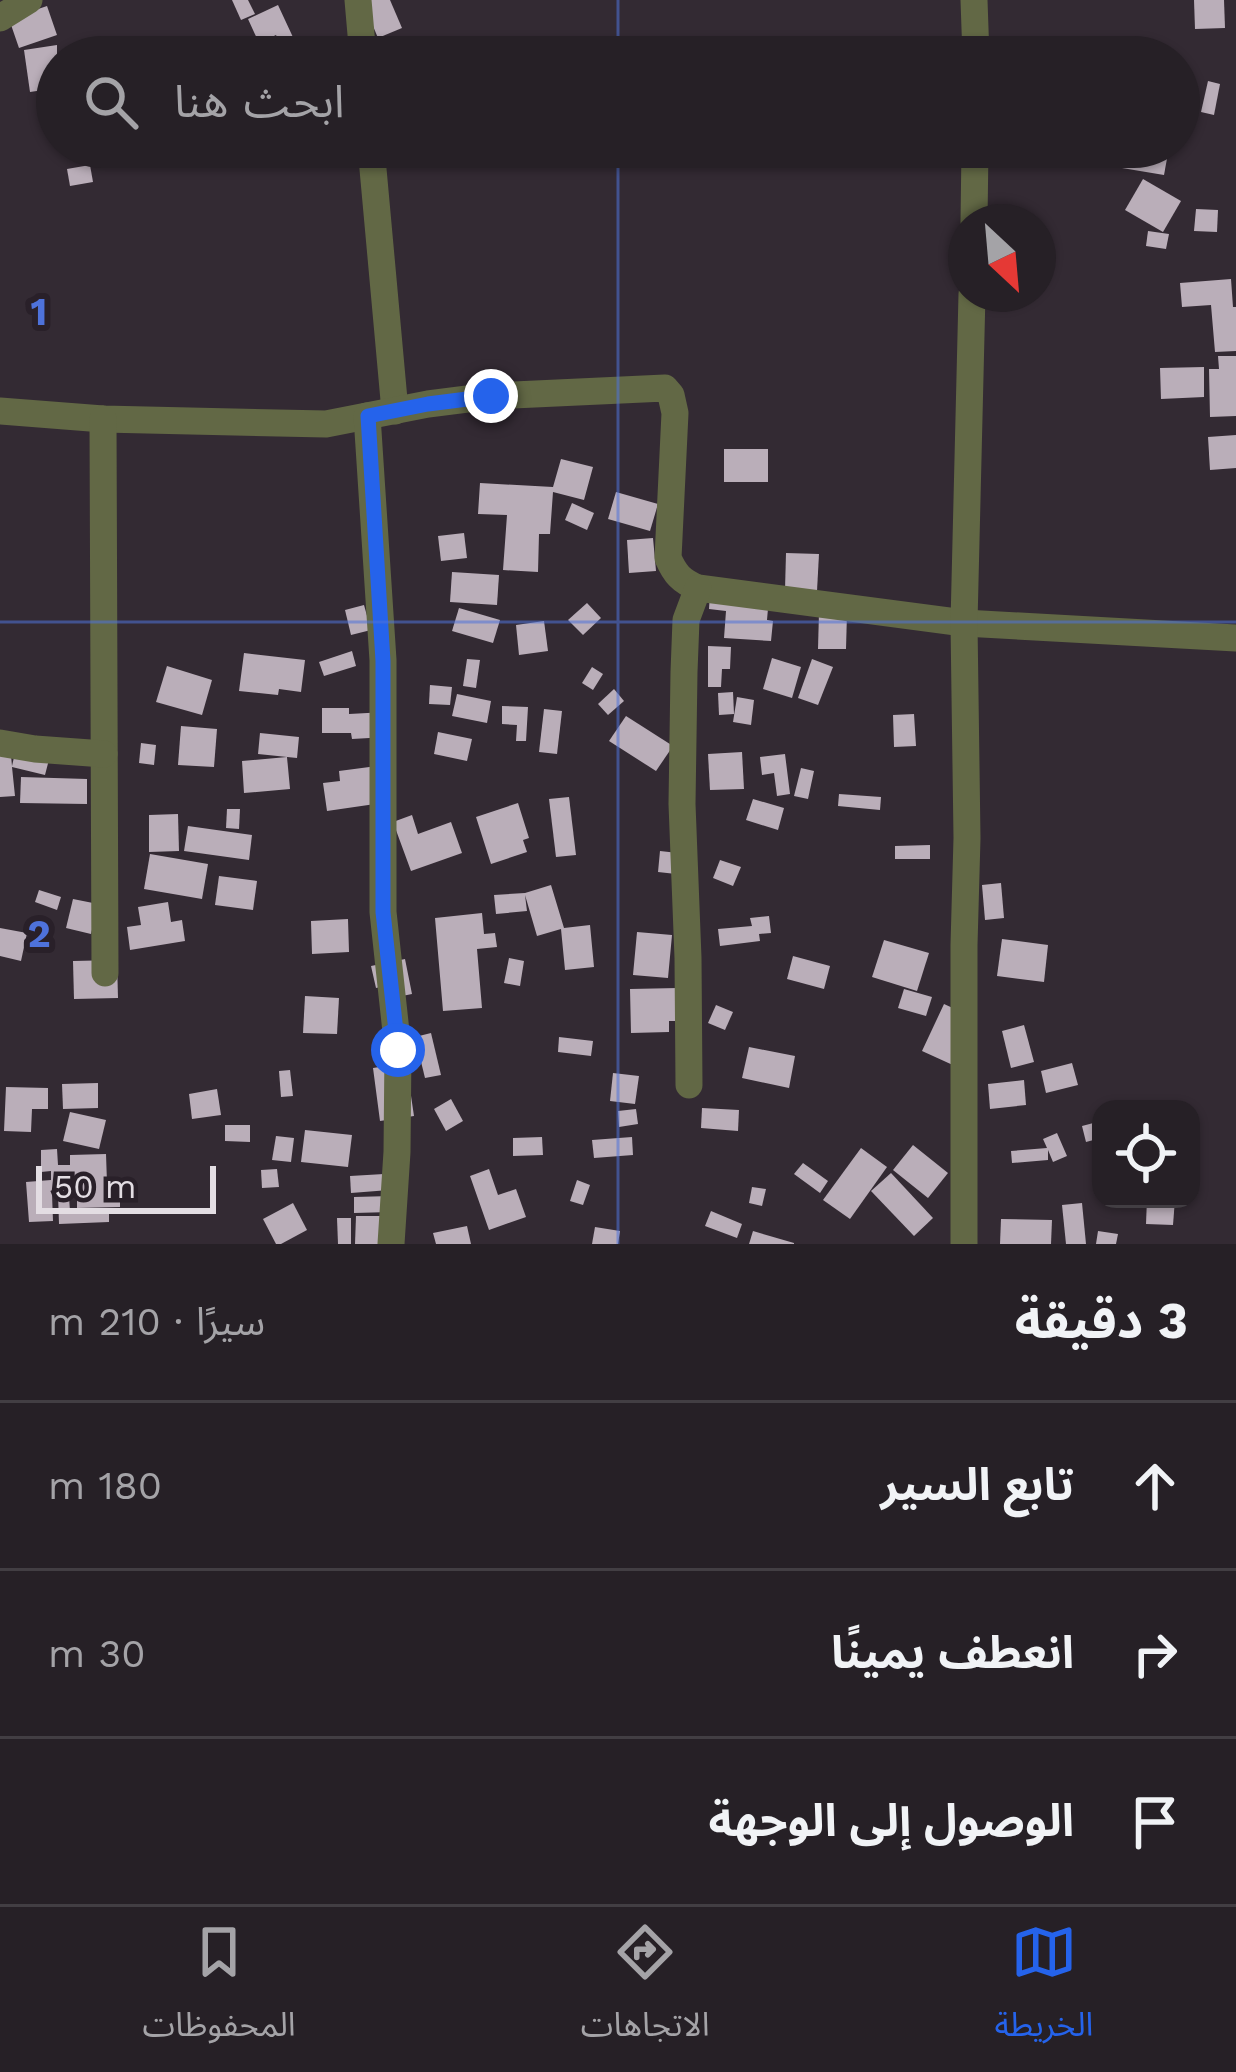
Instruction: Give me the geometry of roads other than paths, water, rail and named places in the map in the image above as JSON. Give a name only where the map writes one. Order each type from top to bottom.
[{"type":"street","points":[[0,18],[29,0]]},
{"type":"street","points":[[358,0],[361,36]]},
{"type":"street","points":[[974,0],[975,36]]},
{"type":"street","points":[[372,168],[381,413],[383,912],[398,1050],[398,1152],[391,1244]]},
{"type":"street","points":[[974,204],[975,168]]},
{"type":"street","points":[[964,1244],[964,623],[972,312]]},
{"type":"street","points":[[0,411],[326,424],[491,396],[665,388],[674,403],[668,558],[682,581],[698,588],[964,623],[1236,638]]},
{"type":"street","points":[[103,418],[105,973]]},
{"type":"street","points":[[689,1084],[683,672],[686,620],[698,588]]},
{"type":"street","points":[[0,743],[104,754]]}]
